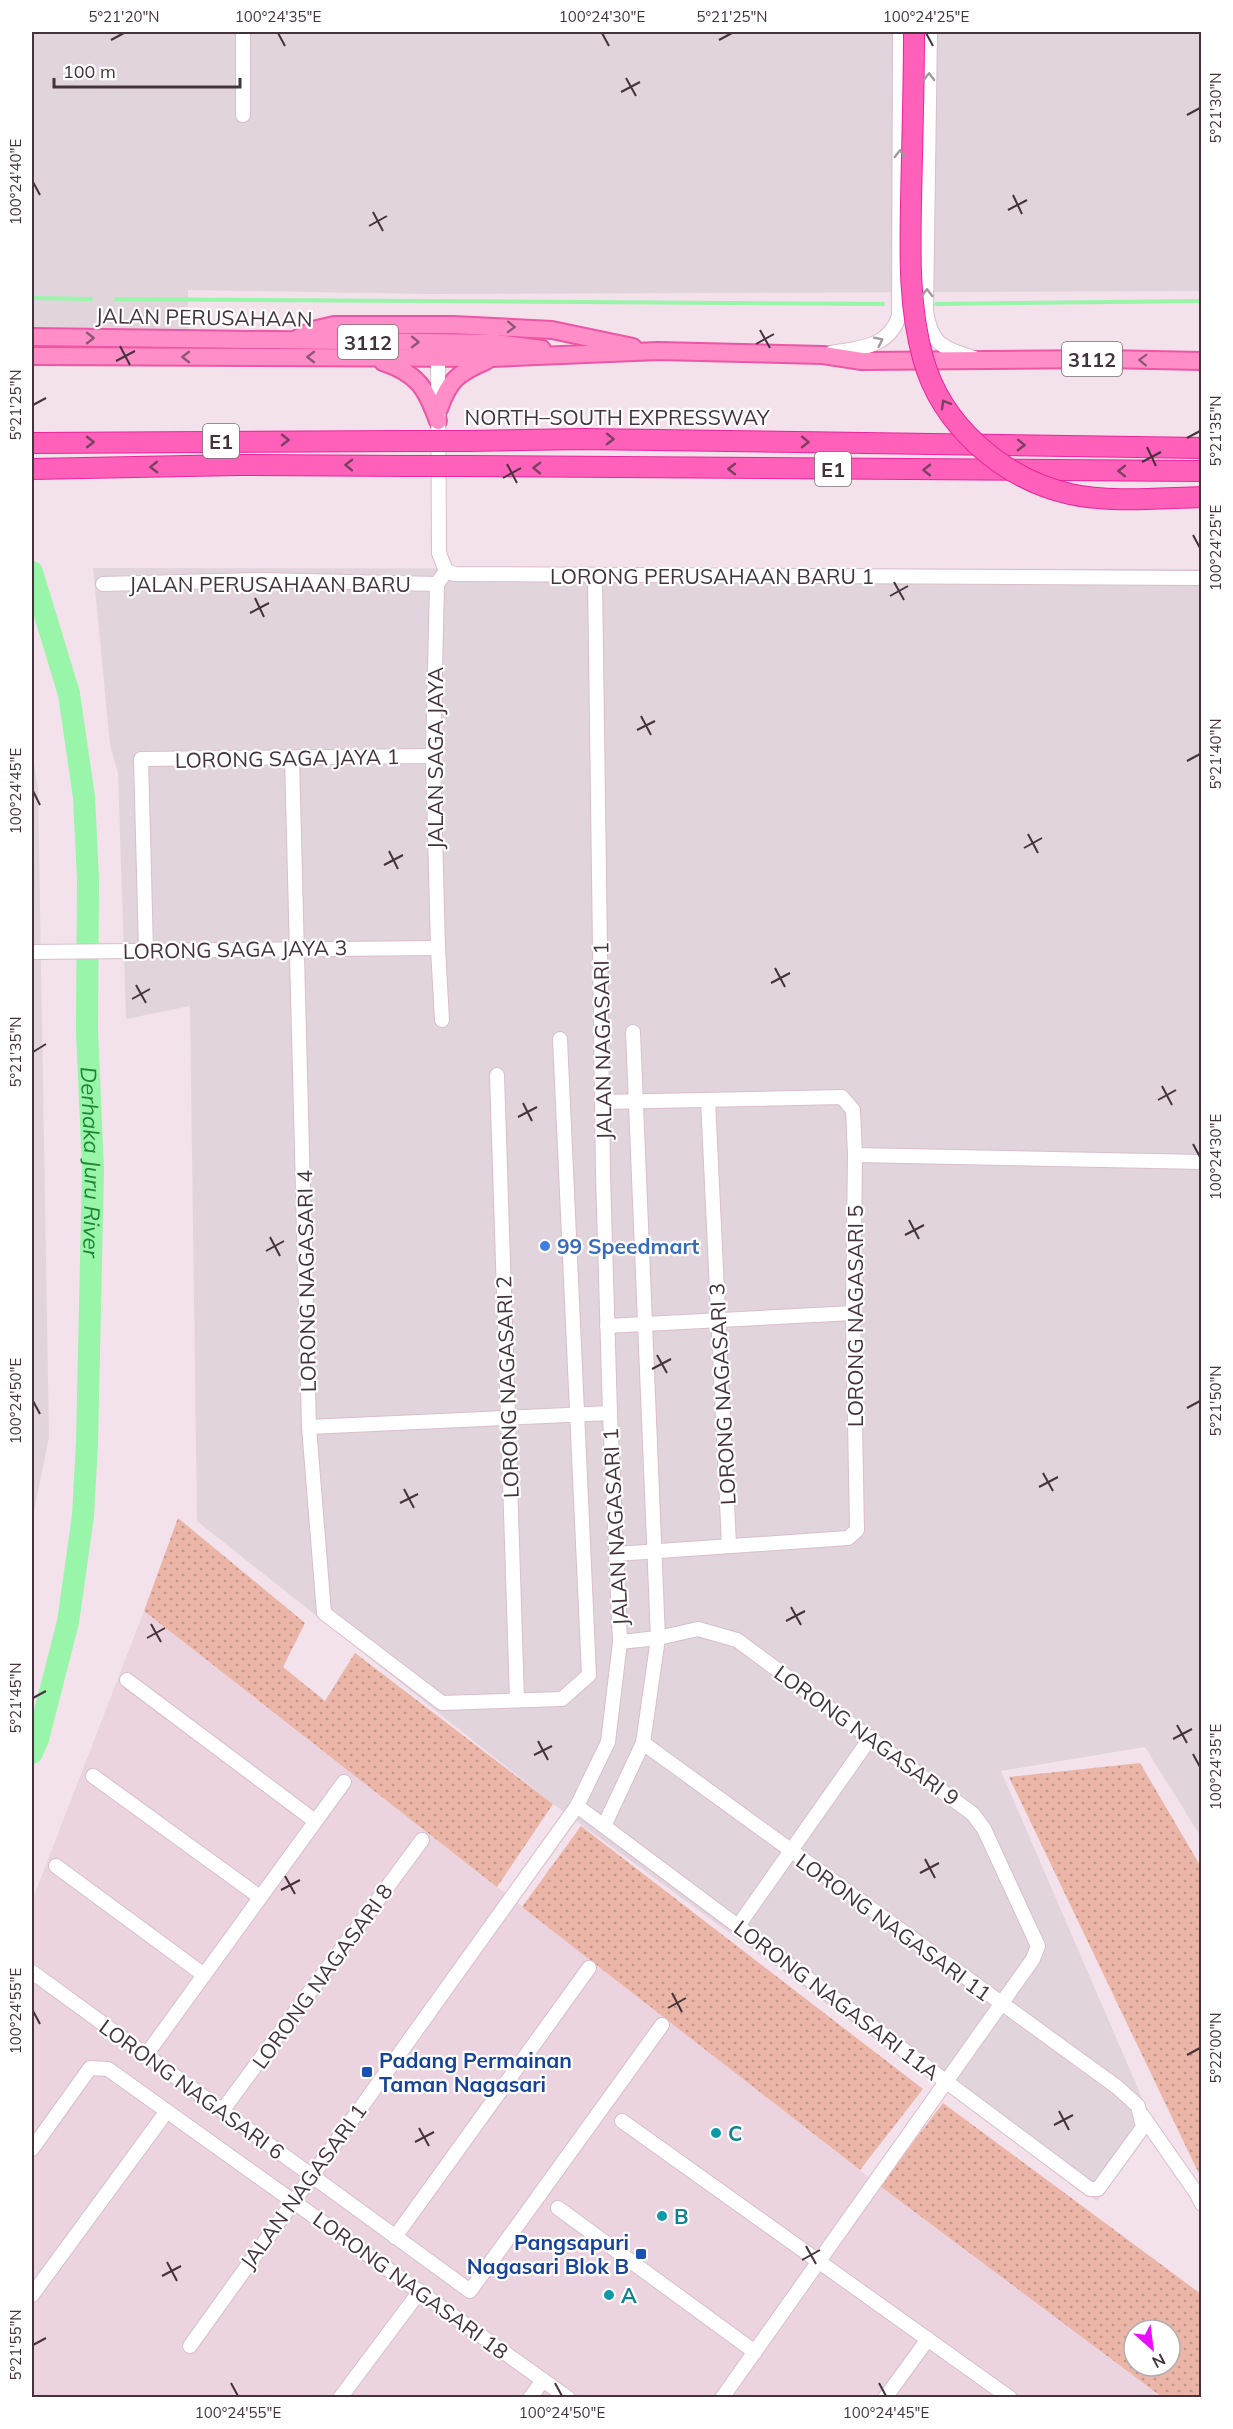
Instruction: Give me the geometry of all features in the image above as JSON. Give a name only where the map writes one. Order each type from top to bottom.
[{"type":"highway","points":[[914,32],[910,242],[912,299],[924,360],[946,408],[961,427],[992,457],[1032,481],[1079,496],[1202,497]]},
{"type":"highway","name":"NORTH–SOUTH EXPRESSWAY","points":[[32,443],[584,439],[1202,448]]},
{"type":"highway","name":"E1","points":[[32,469],[239,465],[1202,471]]},
{"type":"main road","points":[[293,341],[313,330],[334,325],[453,325],[552,330],[658,351]]},
{"type":"main road","name":"JALAN PERUSAHAAN","points":[[32,338],[293,341],[440,350],[492,358],[658,351],[823,355],[862,362],[1104,359],[1202,361]]},
{"type":"main road","name":"JALAN PERUSAHAAN","points":[[32,356],[370,358],[496,343],[590,355]]},
{"type":"main road","points":[[370,358],[400,369],[418,380],[439,415]]},
{"type":"main road","points":[[439,415],[445,391],[457,376],[492,358]]},
{"type":"street","points":[[243,32],[243,115]]},
{"type":"street","points":[[823,355],[867,346],[883,340],[894,330],[899,316],[900,32]]},
{"type":"street","points":[[930,32],[926,311],[928,325],[937,342],[946,348],[982,361]]},
{"type":"street","points":[[437,584],[446,571],[439,554],[440,350],[453,325]]},
{"type":"street","name":"LORONG PERUSAHAAN BARU 1","points":[[446,571],[455,574],[595,576],[1202,578]]},
{"type":"street","name":"JALAN NAGASARI 1","points":[[190,2346],[577,1806],[608,1742],[620,1642],[607,1326],[595,576]]},
{"type":"street","name":"JALAN PERUSAHAAN BARU","points":[[103,584],[259,580],[437,584]]},
{"type":"street","name":"JALAN SAGA JAYA","points":[[437,584],[434,756],[438,948],[442,1020]]},
{"type":"street","name":"LORONG SAGA JAYA 1","points":[[146,950],[141,759],[434,756]]},
{"type":"street","name":"LORONG NAGASARI 4","points":[[292,758],[309,1427],[324,1612],[442,1703],[517,1700]]},
{"type":"street","name":"LORONG SAGA JAYA 3","points":[[32,952],[438,948]]},
{"type":"street","name":"JALAN NAGASARI 1","points":[[604,1826],[643,1743],[658,1638],[633,1032]]},
{"type":"street","points":[[517,1700],[562,1699],[589,1675],[560,1039]]},
{"type":"street","name":"LORONG NAGASARI 2","points":[[497,1075],[517,1700]]},
{"type":"street","name":"LORONG NAGASARI 5","points":[[708,1100],[842,1097],[853,1110],[855,1155],[853,1313],[857,1530],[848,1538],[729,1545]]},
{"type":"street","points":[[603,1101],[708,1100]]},
{"type":"street","name":"LORONG NAGASARI 3","points":[[708,1100],[729,1545]]},
{"type":"street","points":[[855,1155],[1202,1162]]},
{"type":"street","points":[[607,1326],[853,1313]]},
{"type":"street","points":[[309,1427],[610,1413]]},
{"type":"street","points":[[616,1554],[729,1545]]},
{"type":"street","name":"LORONG NAGASARI 9","points":[[620,1642],[658,1638],[698,1629],[737,1640],[973,1814],[984,1829],[1038,1946],[1034,1959],[1002,2004]]},
{"type":"street","points":[[127,1680],[315,1821]]},
{"type":"street","points":[[738,1926],[871,1737]]},
{"type":"street","name":"LORONG NAGASARI 11","points":[[643,1743],[1116,2087],[1138,2106],[1202,2204]]},
{"type":"street","points":[[93,1776],[260,1898]]},
{"type":"street","points":[[146,2055],[344,1782]]},
{"type":"street","name":"LORONG NAGASARI 11A","points":[[577,1806],[1090,2189],[1098,2189],[1143,2127],[1141,2113]]},
{"type":"street","name":"LORONG NAGASARI 8","points":[[222,2111],[422,1840]]},
{"type":"street","points":[[56,1866],[204,1975]]},
{"type":"street","points":[[395,2236],[590,1968]]},
{"type":"street","name":"LORONG NAGASARI 6","points":[[32,1972],[470,2290],[662,2025]]},
{"type":"street","points":[[722,2397],[1002,2004]]},
{"type":"street","name":"LORONG NAGASARI 18","points":[[32,2149],[90,2068],[108,2069],[568,2397]]},
{"type":"street","points":[[32,2295],[167,2111]]},
{"type":"street","points":[[622,2121],[1010,2397]]},
{"type":"street","points":[[558,2208],[755,2352]]},
{"type":"street","points":[[340,2397],[420,2292]]},
{"type":"street","points":[[885,2397],[928,2339]]},
{"type":"street","points":[[530,2397],[543,2380]]},
{"type":"shaded area","points":[[32,32],[1201,32],[1201,291],[426,294],[188,290],[188,333],[32,330]]},
{"type":"shaded area","points":[[93,568],[1201,569],[1201,1837],[1145,1747],[1001,1771],[1152,2121],[1097,2201],[553,1804],[197,1521],[190,1006],[126,1019],[118,773],[110,745]]},
{"type":"shaded area","points":[[32,751],[38,788],[49,1437],[32,1521]]},
{"type":"shaded area","points":[[178,1518],[305,1623],[283,1667],[325,1701],[355,1653],[553,1804],[497,1887],[144,1611]]},
{"type":"shaded area","points":[[144,1611],[880,2186],[1122,2367],[1122,2378],[1137,2378],[1162,2397],[32,2397],[32,1901]]},
{"type":"shaded area","points":[[1140,1763],[1201,1867],[1201,2178],[1009,1777]]},
{"type":"shaded area","points":[[581,1826],[923,2089],[860,2170],[522,1907]]},
{"type":"shaded area","points":[[943,2103],[1201,2294],[1201,2397],[1162,2397],[1137,2378],[1182,2378],[1182,2318],[1122,2318],[1122,2367],[880,2186]]},
{"type":"waterway","points":[[32,298],[91,299]]},
{"type":"waterway","points":[[116,299],[883,304]]},
{"type":"waterway","points":[[936,304],[1202,301]]},
{"type":"waterway","name":"Derhaka Juru River","points":[[32,572],[69,694],[84,797],[88,879],[87,1031],[93,1170],[87,1443],[83,1516],[68,1622],[38,1739],[32,1753]]},
{"type":"place","name":"99 Speedmart","points":[[545,1246]]},
{"type":"place","name":"Padang Permainan Taman Nagasari","points":[[367,2072]]},
{"type":"place","name":"C","points":[[716,2133]]},
{"type":"place","name":"B","points":[[662,2216]]},
{"type":"place","name":"Pangsapuri Nagasari Blok B","points":[[641,2254]]},
{"type":"place","name":"A","points":[[609,2295]]}]
